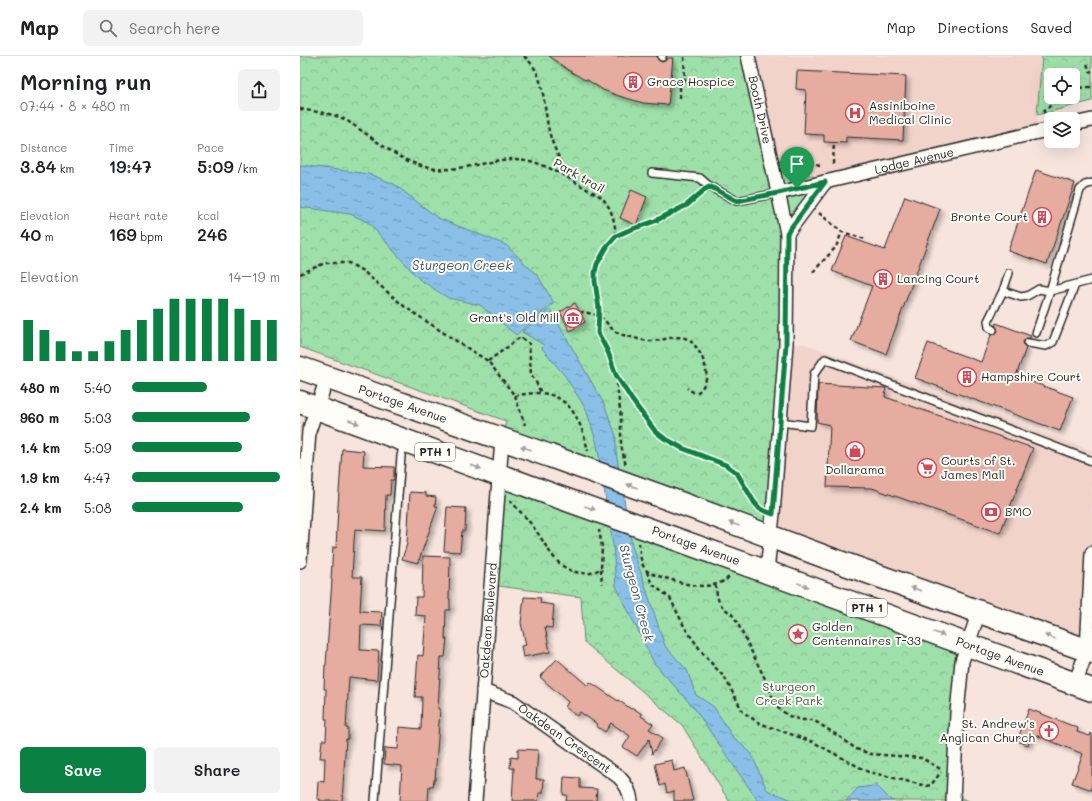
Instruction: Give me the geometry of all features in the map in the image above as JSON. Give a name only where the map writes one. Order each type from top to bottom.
[{"type":"highway","name":"Portage Avenue","points":[[300,368],[550,456],[770,537],[1089,651]]},
{"type":"highway","name":"Portage Avenue","points":[[309,405],[553,496],[767,571],[1083,687]]},
{"type":"street","name":"Booth Drive","points":[[748,56],[787,233],[786,344],[773,514],[767,571]]},
{"type":"street","points":[[1080,123],[1092,120]]},
{"type":"street","name":"Lodge Avenue","points":[[778,193],[1044,131]]},
{"type":"street","points":[[787,233],[825,182]]},
{"type":"street","points":[[300,561],[304,452],[309,431],[309,405],[327,378]]},
{"type":"street","name":"Oakdean Boulevard","points":[[475,801],[502,439]]},
{"type":"street","points":[[1083,687],[1089,651],[1092,552]]},
{"type":"street","points":[[952,801],[948,770],[957,713],[962,661],[979,612]]},
{"type":"street","name":"Oakdean Crescent","points":[[483,691],[513,702],[619,777],[627,787],[631,801]]},
{"type":"lane","points":[[652,173],[700,178],[709,186],[737,201],[778,193]]},
{"type":"lane","points":[[1036,333],[1080,190],[1085,184],[1092,183]]},
{"type":"lane","points":[[993,330],[988,327],[988,321],[1003,291],[1009,273]]},
{"type":"lane","points":[[1003,291],[1021,297],[1027,296],[1039,288],[1050,290],[1092,280]]},
{"type":"lane","points":[[1028,343],[1046,346],[1053,342],[1075,285]]},
{"type":"lane","points":[[780,422],[811,426],[814,374],[825,359],[1092,461]]},
{"type":"lane","points":[[375,801],[401,456],[405,441]]},
{"type":"path","points":[[524,56],[531,63],[537,73],[541,85],[552,143],[571,179]]},
{"type":"path","points":[[680,98],[680,81],[684,81],[684,56]]},
{"type":"path","points":[[1087,64],[1092,72]]},
{"type":"path","points":[[1080,88],[1092,87]]},
{"type":"path","points":[[1044,112],[1044,110],[1051,104]]},
{"type":"path","name":"Park trail","points":[[300,109],[334,116],[345,120],[399,156],[433,169],[458,168],[497,160],[514,159],[528,160],[541,164],[571,179],[601,198],[608,207],[612,216],[615,224],[616,236]]},
{"type":"path","points":[[833,164],[834,142]]},
{"type":"path","points":[[790,154],[822,166]]},
{"type":"path","points":[[709,186],[687,205],[655,221],[616,236],[603,253],[597,264],[595,281],[599,316],[598,333],[608,352],[616,375],[655,431],[682,448],[726,465],[737,473],[754,502],[760,509],[773,514]]},
{"type":"path","points":[[819,213],[842,232],[865,239]]},
{"type":"path","points":[[813,272],[836,247],[842,232]]},
{"type":"path","points":[[300,274],[325,264],[349,263],[363,271],[405,307],[488,361],[515,396],[525,425]]},
{"type":"path","points":[[580,313],[582,312],[599,316],[617,333],[646,341],[678,337],[685,338],[690,341],[694,344],[704,362],[706,379],[702,389],[698,392],[693,392],[687,388]]},
{"type":"path","points":[[488,361],[520,337],[529,343],[531,375],[541,393]]},
{"type":"path","points":[[644,567],[652,584],[670,598],[685,628],[704,655],[726,678],[743,712],[759,724],[813,742],[868,772],[882,774],[926,786],[931,785],[948,770],[922,758],[863,752],[812,720],[801,720],[789,716],[778,708],[774,701],[735,618],[718,601],[715,584],[700,586],[683,584],[647,572]]},
{"type":"path","points":[[601,568],[602,584]]},
{"type":"shaded area","points":[[748,56],[1042,56],[1036,133],[825,182],[770,157]]},
{"type":"shaded area","points":[[786,344],[806,344],[1092,451],[1092,652],[771,537]]},
{"type":"green space","points":[[300,56],[748,56],[787,233],[771,537],[502,439],[506,421],[300,347]]},
{"type":"green space","points":[[1042,56],[1092,56],[1092,101],[1037,115]]},
{"type":"green space","points":[[770,157],[825,182],[787,233]]},
{"type":"green space","name":"Sturgeon Creek Park","points":[[500,475],[968,645],[953,795],[969,801],[729,801],[682,725],[584,642],[581,597],[491,585]]},
{"type":"water","name":"Sturgeon Creek","points":[[300,165],[369,174],[394,184],[438,218],[506,245],[538,276],[554,303],[516,335],[480,305],[448,298],[419,279],[368,222],[350,214],[300,207]]},
{"type":"water","name":"Sturgeon Creek","points":[[550,309],[604,404],[616,436],[616,452],[632,546],[665,646],[687,670],[696,695],[714,707],[732,736],[751,753],[767,790],[795,801],[758,801],[694,708],[654,663],[616,586],[613,545],[597,444],[586,409],[565,376],[542,348],[544,345],[522,332]]},
{"type":"water","points":[[875,784],[891,800],[894,801],[846,801],[858,788],[872,786]]},
{"type":"building","name":"Grace Hospice","points":[[549,56],[657,56],[658,60],[662,62],[667,58],[673,58],[668,105],[643,103],[603,90],[568,70]]},
{"type":"building","name":"Assiniboine Medical Clinic","points":[[797,71],[906,76],[903,140],[846,137],[846,143],[824,142],[824,135],[804,134],[806,90],[796,89]]},
{"type":"building","name":"Bronte Court","points":[[1036,170],[1075,183],[1047,264],[1008,251]]},
{"type":"building","points":[[631,190],[647,197],[636,225],[620,218]]},
{"type":"building","name":"Lancing Court","points":[[905,196],[940,209],[886,354],[851,341],[872,286],[832,271],[846,236],[885,250]]},
{"type":"building","name":"Grant's Old Mill","points":[[575,303],[585,322],[570,331],[560,312]]},
{"type":"building","name":"Hampshire Court","points":[[996,323],[1031,336],[1030,338],[1026,338],[1023,342],[1026,348],[1016,376],[1073,397],[1060,431],[915,378],[928,343],[981,362],[991,335],[998,331],[995,325]]},
{"type":"building","name":"Courts of St. James Mall","points":[[818,384],[886,388],[885,397],[1033,448],[1000,533],[872,488],[827,487],[830,425],[817,422]]},
{"type":"building","points":[[342,449],[364,451],[363,466],[394,467],[394,480],[391,480],[390,495],[386,495],[385,531],[355,529],[352,577],[362,577],[360,611],[382,612],[381,626],[361,625],[360,650],[379,651],[377,680],[349,677],[346,728],[348,728],[348,739],[346,739],[342,801],[320,801],[320,799],[317,799],[318,781],[324,782],[325,758],[320,758],[322,740],[326,740],[327,719],[325,719],[325,665],[332,580],[333,547],[336,548]]},
{"type":"building","points":[[410,492],[426,493],[426,496],[436,497],[435,506],[438,506],[418,563],[402,559],[407,544]]},
{"type":"building","points":[[447,507],[466,508],[465,531],[462,531],[460,552],[444,551]]},
{"type":"building","points":[[423,556],[450,557],[450,610],[446,610],[445,639],[447,639],[445,657],[441,657],[438,709],[440,709],[435,780],[433,786],[429,786],[428,801],[400,801],[402,766],[384,764],[385,748],[398,749],[399,727],[421,729],[422,697],[415,697],[418,655],[423,656],[426,616],[415,615],[416,597],[422,597]]},
{"type":"building","points":[[524,597],[541,598],[540,603],[554,605],[552,628],[545,627],[550,652],[523,657],[521,646],[526,645],[521,623]]},
{"type":"building","points":[[557,659],[588,686],[590,682],[631,709],[633,708],[642,714],[641,716],[653,724],[649,729],[663,738],[652,754],[649,739],[637,756],[623,747],[630,736],[611,723],[605,732],[596,726],[597,724],[580,712],[577,716],[565,707],[568,702],[540,677]]},
{"type":"building","name":"St. Andrew's Anglican Church","points":[[1029,709],[1078,728],[1077,732],[1090,736],[1091,733],[1092,734],[1092,790],[1072,783],[1083,754],[1033,734],[1028,745],[1017,741]]},
{"type":"building","points":[[518,749],[538,750],[536,779],[544,779],[543,793],[539,793],[538,801],[512,801],[514,768],[510,768],[511,757],[518,758]]},
{"type":"building","points":[[672,760],[674,771],[685,768],[693,801],[674,801],[674,791],[667,793],[665,784],[660,786],[655,764]]},
{"type":"building","points":[[564,777],[580,778],[580,788],[597,789],[596,801],[566,801],[567,795],[563,795]]},
{"type":"place","name":"Grace Hospice","points":[[633,82]]},
{"type":"place","name":"Assiniboine Medical Clinic","points":[[855,113]]},
{"type":"place","name":"Bronte Court","points":[[1042,217]]},
{"type":"place","name":"Lancing Court","points":[[883,279]]},
{"type":"place","name":"Grant's Old Mill","points":[[573,318]]},
{"type":"place","name":"Hampshire Court","points":[[967,377]]},
{"type":"place","name":"Dollarama","points":[[855,451]]},
{"type":"place","name":"Courts of St. James Mall","points":[[927,468]]},
{"type":"place","name":"BMO","points":[[991,512]]},
{"type":"place","name":"Golden Centennaires T-33","points":[[798,634]]},
{"type":"place","name":"St. Andrew's Anglican Church","points":[[1049,731]]},
{"type":"route","points":[[825,182],[787,233],[786,344],[773,514],[760,509],[754,502],[737,473],[726,465],[706,456],[691,452],[664,438],[647,422],[616,375],[608,352],[598,333],[599,309],[595,272],[597,264],[603,253],[616,236],[655,221],[687,205],[709,186],[737,201],[797,188],[825,182]]}]
